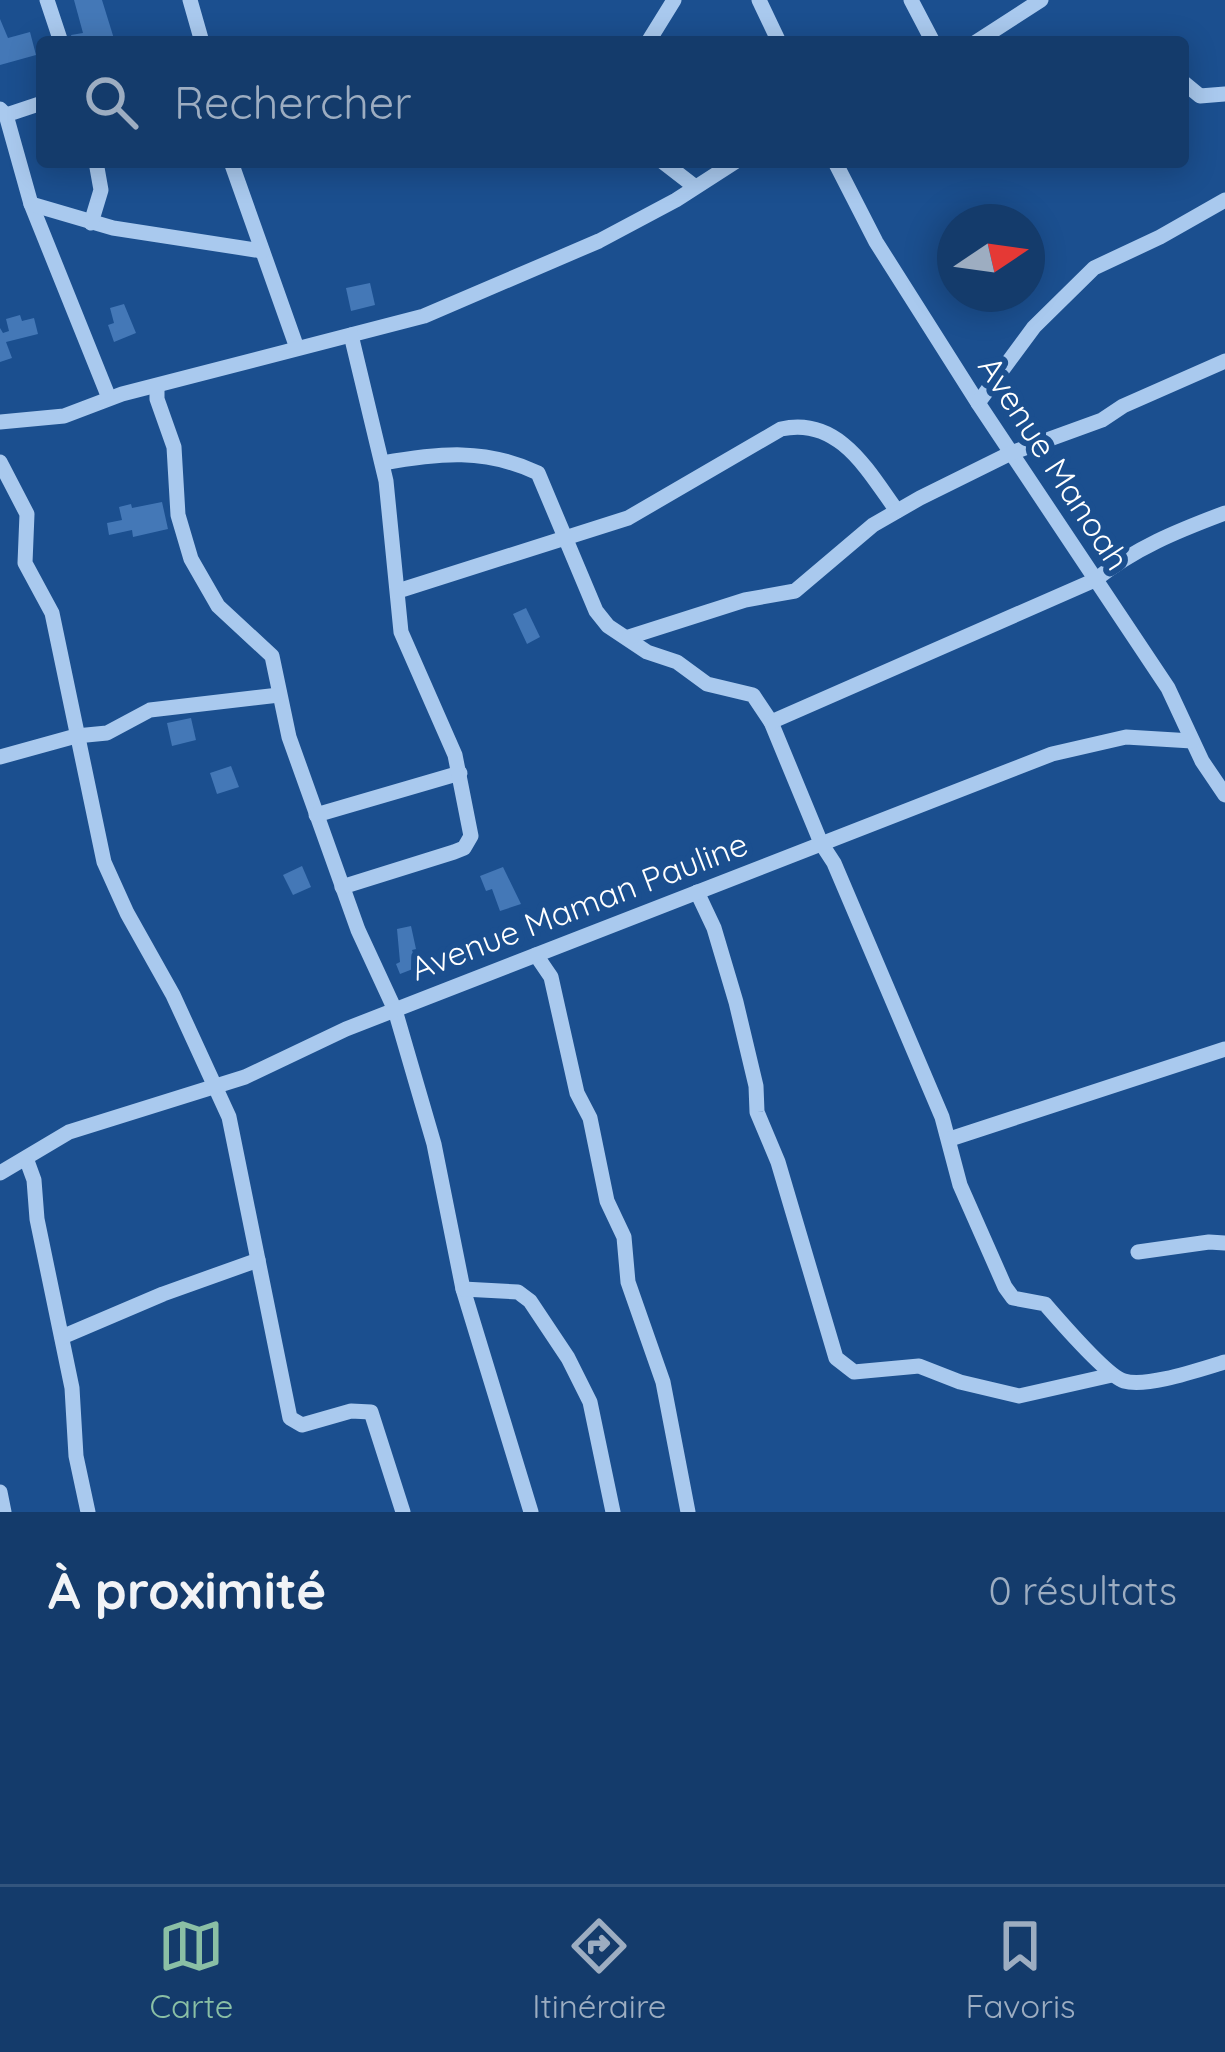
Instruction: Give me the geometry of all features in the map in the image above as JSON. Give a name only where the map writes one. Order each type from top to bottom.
[{"type":"street","points":[[47,0],[59,36]]},
{"type":"street","points":[[190,0],[200,36]]},
{"type":"street","points":[[651,36],[674,0]]},
{"type":"street","points":[[759,0],[775,36]]},
{"type":"street","points":[[910,0],[930,36]]},
{"type":"street","points":[[985,36],[1041,0]]},
{"type":"street","points":[[1189,87],[1200,96],[1225,94]]},
{"type":"street","points":[[36,104],[3,112],[31,204],[110,398]]},
{"type":"street","points":[[91,223],[101,190],[97,168]]},
{"type":"street","points":[[233,168],[297,348]]},
{"type":"street","points":[[670,168],[694,187]]},
{"type":"street","points":[[0,422],[64,416],[110,398],[424,316],[599,241],[725,168]]},
{"type":"street","name":"Avenue Manoah","points":[[838,168],[876,242],[978,403],[1168,688],[1192,741],[1225,795]]},
{"type":"street","points":[[978,403],[1034,326],[1094,268],[1225,200]]},
{"type":"street","points":[[31,204],[91,223],[262,251]]},
{"type":"street","points":[[342,887],[464,848],[471,836],[460,773],[430,689],[404,644],[383,463],[351,335]]},
{"type":"street","points":[[629,637],[745,600],[794,591],[873,525],[897,512],[1011,452],[1086,428],[1225,361]]},
{"type":"street","points":[[157,386],[174,447],[178,515],[190,559],[218,606],[272,656],[289,737],[316,815],[395,1010],[434,1144],[464,1288],[531,1512]]},
{"type":"street","points":[[398,591],[628,518],[794,426],[822,430],[843,443],[897,512]]},
{"type":"street","points":[[383,463],[466,452],[538,473],[600,618],[647,652],[677,662],[707,684],[753,694],[771,722],[821,843],[834,863],[950,1139],[960,1185],[1005,1287],[1018,1300],[1045,1304],[1062,1328],[1081,1340],[1112,1375],[1127,1382],[1224,1368]]},
{"type":"street","points":[[0,462],[27,514],[25,562],[52,614],[104,862],[229,1117],[290,1418],[302,1425],[351,1411],[370,1412],[404,1512]]},
{"type":"street","points":[[771,722],[1095,580],[1157,539],[1225,513]]},
{"type":"street","points":[[0,757],[76,736],[107,733],[151,710],[279,694]]},
{"type":"street","name":"Avenue Maman Pauline","points":[[0,1173],[69,1132],[264,1070],[395,1010],[1084,744],[1138,736],[1192,741]]},
{"type":"street","points":[[316,815],[460,773]]},
{"type":"street","points":[[697,892],[714,928],[756,1086],[757,1112],[778,1162],[836,1358],[854,1372],[919,1366],[1019,1396],[1112,1375]]},
{"type":"street","points":[[536,955],[550,977],[578,1093],[590,1118],[607,1201],[624,1237],[628,1282],[663,1382],[688,1512]]},
{"type":"street","points":[[950,1139],[1225,1049]]},
{"type":"street","points":[[26,1158],[62,1337],[76,1425],[76,1456],[88,1512]]},
{"type":"street","points":[[1138,1252],[1225,1243]]},
{"type":"street","points":[[62,1337],[258,1260]]},
{"type":"street","points":[[464,1288],[518,1292],[530,1301],[568,1358],[590,1402],[613,1512]]},
{"type":"street","points":[[0,1492],[4,1512]]},
{"type":"building","points":[[74,0],[102,0],[113,36],[71,35],[83,33]]},
{"type":"building","points":[[0,19],[8,38],[30,32],[36,55],[0,65]]},
{"type":"building","points":[[370,283],[375,305],[351,311],[346,288]]},
{"type":"building","points":[[124,304],[136,333],[114,342],[108,325],[114,323],[110,308]]},
{"type":"building","points":[[20,315],[22,321],[34,318],[38,334],[6,342],[12,358],[0,362],[0,328],[3,333],[9,331],[6,319]]},
{"type":"building","points":[[162,502],[168,529],[133,537],[132,530],[109,535],[107,523],[122,520],[119,507]]},
{"type":"building","points":[[526,608],[540,637],[527,644],[513,614]]},
{"type":"building","points":[[191,718],[196,740],[172,746],[167,723]]},
{"type":"building","points":[[231,766],[239,787],[217,794],[210,773]]},
{"type":"building","points":[[302,866],[311,887],[293,895],[283,875]]},
{"type":"building","points":[[503,867],[521,904],[500,911],[492,889],[486,891],[480,876]]},
{"type":"building","points":[[411,926],[418,967],[400,974],[397,929]]}]
